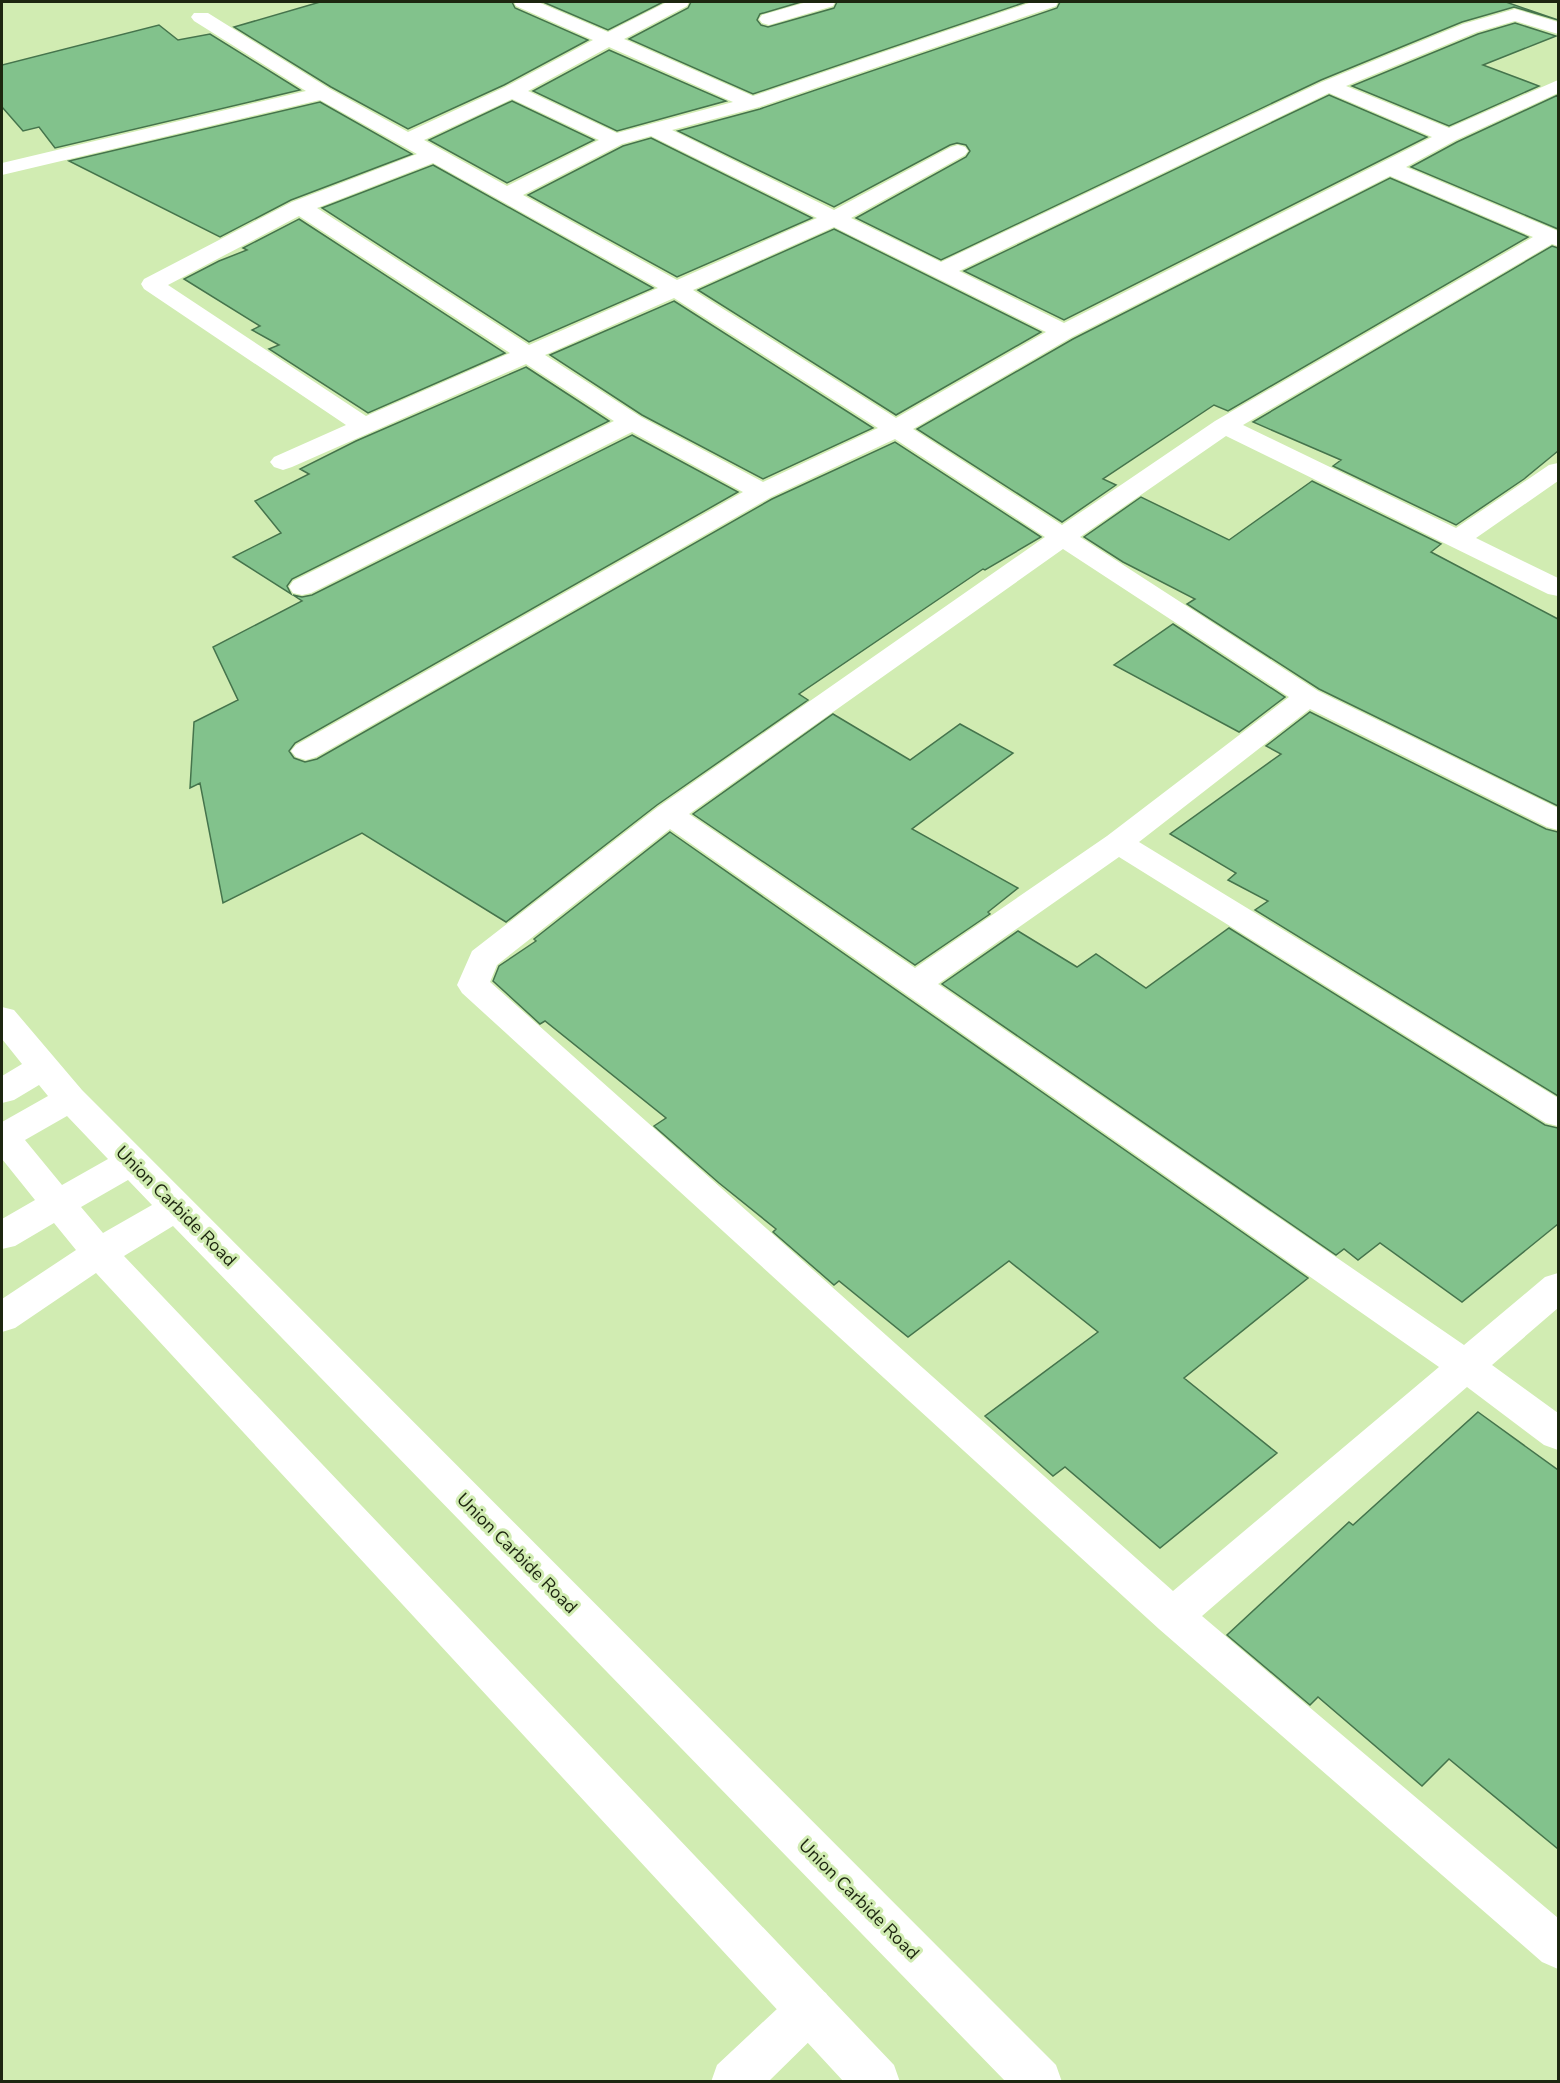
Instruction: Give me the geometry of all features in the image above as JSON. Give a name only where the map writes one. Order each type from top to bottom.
[{"type":"street","points":[[523,2],[752,103]]},
{"type":"street","points":[[410,139],[512,92],[680,2]]},
{"type":"street","points":[[769,19],[826,2]]},
{"type":"street","points":[[508,194],[615,140],[752,103],[1049,2]]},
{"type":"street","points":[[941,271],[1329,86],[1470,28],[1504,16],[1515,15],[1532,18],[1558,28]]},
{"type":"street","points":[[201,17],[323,93],[410,139],[676,289],[1308,697],[1558,820]]},
{"type":"street","points":[[1329,86],[1449,136]]},
{"type":"street","points":[[306,751],[762,492],[896,429],[1064,332],[1449,136],[1558,86]]},
{"type":"street","points":[[512,92],[615,140]]},
{"type":"street","points":[[2,169],[323,93]]},
{"type":"street","points":[[653,129],[1064,332]]},
{"type":"street","points":[[283,462],[836,218],[958,151]]},
{"type":"street","points":[[366,427],[152,284],[300,207],[436,154]]},
{"type":"street","points":[[1389,168],[1554,237]]},
{"type":"street","points":[[300,207],[632,422],[762,492]]},
{"type":"street","points":[[1554,237],[1224,426],[1061,538],[669,814],[483,959],[473,985],[1173,1616],[1558,1947]]},
{"type":"street","points":[[302,587],[632,422]]},
{"type":"street","points":[[1224,426],[1558,588]]},
{"type":"street","points":[[1459,538],[1558,470]]},
{"type":"street","points":[[915,984],[1118,843],[1308,697]]},
{"type":"street","points":[[669,814],[1466,1366],[1558,1434]]},
{"type":"street","points":[[1118,843],[1558,1114]]},
{"type":"street","name":"Union Carbide Road","points":[[2,1018],[70,1100],[1039,2082]]},
{"type":"street","points":[[2,1090],[43,1066]]},
{"type":"street","points":[[70,1100],[2,1137],[99,1253],[877,2082]]},
{"type":"street","points":[[2,1236],[132,1161]]},
{"type":"street","points":[[2,1318],[99,1253],[177,1207]]},
{"type":"street","points":[[1173,1616],[1558,1287]]},
{"type":"street","points":[[734,2082],[810,2009]]},
{"type":"building","points":[[320,2],[512,2],[515,8],[588,40],[504,85],[408,129],[331,87],[234,27]]},
{"type":"building","points":[[543,2],[663,2],[608,30]]},
{"type":"building","points":[[691,2],[801,2],[760,14],[757,20],[761,25],[768,27],[834,8],[837,2],[1026,2],[753,94],[629,39],[688,8]]},
{"type":"building","points":[[1060,2],[1506,2],[1558,20],[1514,7],[1462,22],[1321,80],[941,260],[856,218],[966,157],[970,151],[966,145],[957,143],[950,145],[834,207],[678,131],[760,109],[1057,8]]},
{"type":"building","points":[[1515,23],[1556,36],[1483,65],[1539,86],[1449,126],[1352,86],[1478,34]]},
{"type":"building","points":[[159,25],[178,40],[210,34],[300,90],[55,148],[39,127],[23,131],[2,107],[2,65]]},
{"type":"building","points":[[609,50],[726,101],[617,131],[533,91]]},
{"type":"building","points":[[1329,95],[1427,137],[1064,320],[964,271]]},
{"type":"building","points":[[1558,95],[1558,229],[1411,167],[1457,142]]},
{"type":"building","points":[[512,101],[594,140],[507,183],[429,140]]},
{"type":"building","points":[[320,102],[412,154],[291,200],[220,237],[69,161]]},
{"type":"building","points":[[651,138],[812,218],[677,277],[528,195],[623,146]]},
{"type":"building","points":[[433,165],[653,288],[529,342],[322,208]]},
{"type":"building","points":[[1390,178],[1528,237],[1228,411],[1214,405],[1103,479],[1116,485],[1062,522],[917,429],[1073,339]]},
{"type":"building","points":[[299,219],[505,353],[368,413],[269,349],[279,345],[252,330],[260,326],[184,279],[247,250],[243,248]]},
{"type":"building","points":[[834,229],[1041,332],[896,415],[698,290]]},
{"type":"building","points":[[1552,246],[1558,248],[1558,451],[1524,479],[1456,525],[1333,466],[1341,460],[1253,422]]},
{"type":"building","points":[[674,301],[873,428],[763,479],[642,415],[550,355]]},
{"type":"building","points":[[526,367],[609,421],[292,579],[287,586],[291,594],[233,557],[281,533],[255,501],[309,474],[300,469],[356,441]]},
{"type":"building","points":[[632,435],[738,492],[295,743],[289,751],[294,758],[305,762],[317,759],[772,499],[895,442],[1041,537],[985,570],[983,569],[799,694],[808,700],[657,805],[506,922],[362,833],[223,903],[200,783],[190,788],[194,722],[238,700],[213,647],[302,601],[293,595],[302,597],[312,595]]},
{"type":"building","points":[[1312,481],[1441,544],[1431,552],[1558,619],[1558,806],[1319,689],[1187,604],[1195,599],[1123,562],[1084,537],[1141,497],[1229,540]]},
{"type":"building","points":[[1173,624],[1285,697],[1239,732],[1114,665]]},
{"type":"building","points":[[1310,712],[1546,829],[1558,832],[1558,1096],[1255,910],[1268,901],[1228,880],[1236,873],[1170,834],[1281,754],[1266,746]]},
{"type":"building","points":[[833,714],[910,760],[960,724],[1013,753],[912,829],[1018,888],[988,912],[990,914],[915,965],[693,814]]},
{"type":"building","points":[[670,832],[1308,1278],[1184,1378],[1277,1453],[1160,1548],[1065,1467],[1053,1476],[985,1416],[1098,1332],[1009,1261],[908,1337],[839,1281],[834,1285],[773,1232],[776,1229],[654,1126],[666,1118],[545,1021],[540,1024],[493,981],[499,966],[536,941],[534,939]]},
{"type":"building","points":[[1229,928],[1545,1125],[1558,1128],[1558,1224],[1462,1302],[1380,1243],[1358,1260],[1344,1249],[1336,1255],[942,984],[1018,931],[1077,967],[1096,954],[1146,988]]},
{"type":"building","points":[[1478,1412],[1558,1470],[1558,1849],[1449,1759],[1422,1786],[1318,1697],[1310,1705],[1227,1635],[1349,1522],[1353,1525]]}]
